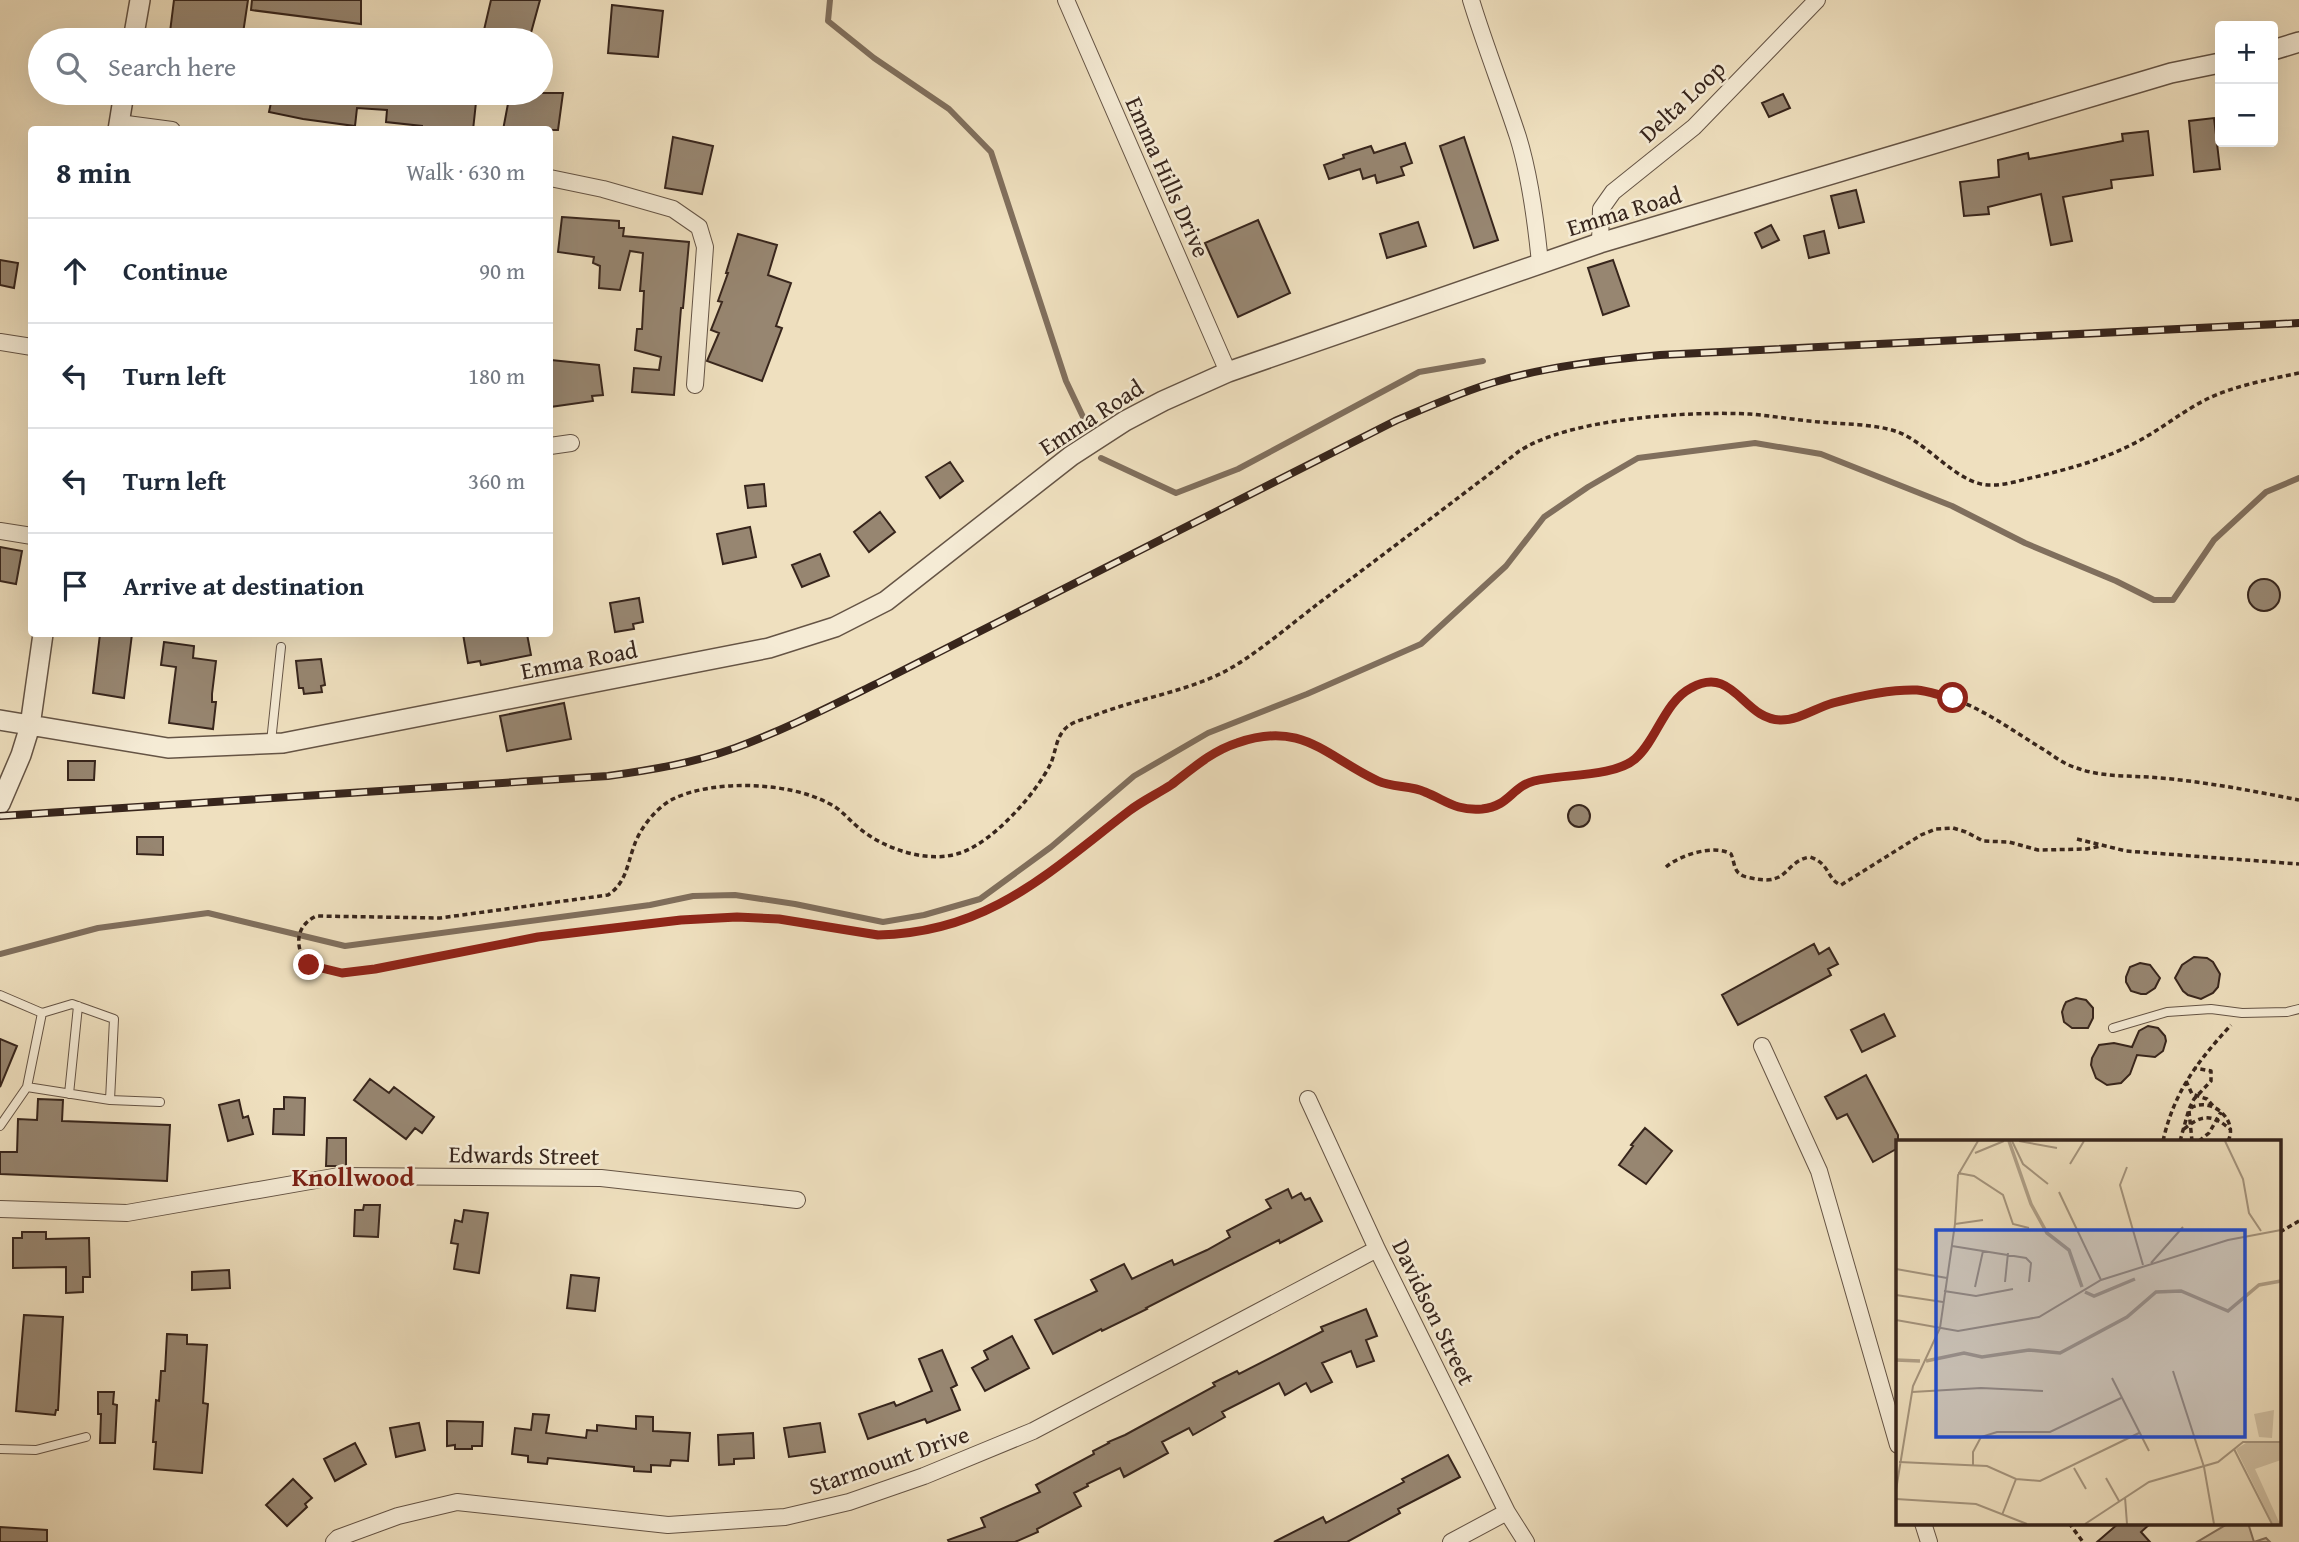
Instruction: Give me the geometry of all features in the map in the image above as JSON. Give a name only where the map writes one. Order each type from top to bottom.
[{"type":"street","points":[[135,28],[139,0]]},
{"type":"street","name":"Emma Hills Drive","points":[[1066,0],[1228,372]]},
{"type":"street","points":[[1471,0],[1486,52],[1519,138],[1540,263]]},
{"type":"street","name":"Delta Loop","points":[[1600,243],[1601,209],[1613,192],[1694,127],[1816,0]]},
{"type":"street","points":[[2278,48],[2299,42]]},
{"type":"street","name":"Emma Road","points":[[0,720],[169,748],[271,744],[769,648],[835,626],[886,601],[1071,456],[1125,421],[1228,372],[1600,243],[2173,73],[2215,64]]},
{"type":"street","points":[[119,126],[122,105]]},
{"type":"street","points":[[553,179],[603,189],[673,209],[699,227],[705,247],[695,385]]},
{"type":"street","points":[[0,342],[28,346]]},
{"type":"street","points":[[553,446],[571,443]]},
{"type":"street","points":[[0,531],[28,535]]},
{"type":"street","points":[[0,804],[30,726],[43,637]]},
{"type":"street","points":[[1762,1046],[1819,1171],[1896,1438]]},
{"type":"street","name":"Davidson Street","points":[[1308,1099],[1377,1249],[1507,1512],[1526,1542]]},
{"type":"street","name":"Edwards Street","points":[[0,1209],[127,1213],[339,1176],[601,1178],[797,1200]]},
{"type":"street","name":"Starmount Drive","points":[[334,1542],[338,1538],[398,1516],[457,1502],[668,1525],[785,1517],[849,1502],[924,1476],[1033,1431],[1377,1249]]},
{"type":"street","points":[[1451,1542],[1507,1512]]},
{"type":"street","points":[[1923,1524],[1929,1542]]},
{"type":"lane","points":[[271,744],[281,647]]},
{"type":"lane","points":[[0,995],[42,1013],[72,1004],[114,1019],[110,1100]]},
{"type":"lane","points":[[69,1094],[78,1006]]},
{"type":"lane","points":[[2113,1028],[2167,1012],[2211,1009],[2242,1013],[2287,1012],[2299,1009]]},
{"type":"lane","points":[[0,1126],[27,1087],[42,1013]]},
{"type":"lane","points":[[27,1087],[110,1100],[160,1102]]},
{"type":"lane","points":[[0,1449],[36,1450],[86,1437]]},
{"type":"path","points":[[2299,373],[2209,398],[2145,438],[2108,457],[2069,469],[1993,485],[1975,483],[1958,474],[1919,442],[1895,431],[1861,426],[1715,414],[1634,420],[1543,437],[1518,452],[1224,672],[1182,689],[1104,711],[1067,726],[1060,735],[1044,775],[1031,792],[994,832],[966,851],[935,857],[906,852],[878,841],[827,802],[804,793],[770,787],[737,786],[704,790],[673,800],[656,812],[635,843],[624,880],[608,895],[440,918],[316,916],[306,921],[301,929],[299,953],[309,965],[342,973],[538,937],[695,919],[779,919],[878,935],[922,930],[978,916],[1013,898],[1062,864],[1132,808],[1216,752],[1238,742],[1278,734],[1294,736],[1377,780],[1424,791],[1451,806],[1482,809],[1498,806],[1528,782],[1611,771],[1625,766],[1636,759],[1683,693],[1707,682],[1720,682],[1730,687],[1755,710],[1776,720],[1789,720],[1831,704],[1876,693],[1918,690],[1953,698],[1985,713],[2071,767],[2113,777],[2155,778],[2225,786],[2299,800]]},
{"type":"path","points":[[1666,867],[1685,855],[1719,850],[1731,854],[1737,872],[1741,875],[1774,880],[1785,874],[1797,861],[1810,857],[1822,862],[1833,880],[1841,885],[1921,835],[1936,829],[1953,828],[1983,841],[2009,842],[2038,850],[2087,849],[2101,846]]},
{"type":"path","points":[[2077,839],[2126,851],[2299,864]]},
{"type":"path","points":[[2163,1140],[2168,1118],[2186,1081],[2242,1013]]},
{"type":"path","points":[[2180,1140],[2189,1109],[2211,1081],[2211,1070],[2195,1068]]},
{"type":"path","points":[[2186,1081],[2192,1094],[2207,1099],[2215,1109]]},
{"type":"path","points":[[2189,1109],[2196,1105],[2205,1105],[2221,1112],[2231,1123],[2228,1140]]},
{"type":"path","points":[[2189,1109],[2192,1140]]},
{"type":"path","points":[[2201,1140],[2221,1112]]},
{"type":"path","points":[[2182,1132],[2204,1117],[2231,1130]]},
{"type":"path","points":[[2282,1230],[2299,1221]]},
{"type":"path","points":[[2070,1524],[2083,1542]]},
{"type":"shaded area","points":[[2227,1524],[2248,1524],[2254,1542],[2197,1542]]},
{"type":"shaded area","points":[[2266,1538],[2270,1542],[2254,1542]]},
{"type":"building","points":[[174,0],[248,0],[244,28],[170,28]]},
{"type":"building","points":[[252,0],[361,0],[361,24],[251,10]]},
{"type":"building","points":[[491,0],[540,0],[532,28],[484,28]]},
{"type":"building","points":[[612,5],[663,11],[658,57],[608,53]]},
{"type":"building","points":[[553,93],[563,93],[558,130],[553,130],[553,126],[504,126],[508,105],[553,105]]},
{"type":"building","points":[[1783,94],[1790,108],[1769,117],[1762,103]]},
{"type":"building","points":[[270,105],[476,105],[473,126],[422,126],[386,122],[387,110],[357,108],[355,126],[269,112]]},
{"type":"building","points":[[2214,118],[2215,147],[2217,147],[2220,169],[2194,172],[2189,121]]},
{"type":"building","points":[[2148,131],[2153,175],[2111,180],[2112,188],[2063,197],[2072,241],[2051,245],[2041,194],[1988,207],[1989,214],[1964,216],[1960,182],[1999,177],[1998,160],[2028,153],[2029,159],[2123,141],[2122,134]]},
{"type":"building","points":[[673,137],[713,146],[702,194],[665,188]]},
{"type":"building","points":[[1464,137],[1498,240],[1474,248],[1440,146]]},
{"type":"building","points":[[1405,143],[1412,163],[1401,167],[1404,175],[1377,183],[1375,175],[1363,179],[1360,169],[1329,179],[1324,165],[1344,158],[1343,155],[1371,146],[1374,153]]},
{"type":"building","points":[[1856,190],[1864,222],[1839,228],[1831,196]]},
{"type":"building","points":[[562,217],[619,221],[619,228],[624,228],[623,236],[689,242],[674,395],[632,392],[634,368],[659,370],[661,357],[635,350],[637,329],[642,329],[644,291],[640,291],[643,253],[630,251],[620,290],[599,288],[600,266],[593,263],[594,257],[558,252]]},
{"type":"building","points":[[1258,220],[1290,293],[1238,317],[1205,243]]},
{"type":"building","points":[[1418,222],[1426,246],[1387,258],[1380,234]]},
{"type":"building","points":[[1771,225],[1779,240],[1762,248],[1755,233]]},
{"type":"building","points":[[1824,231],[1829,253],[1809,258],[1804,236]]},
{"type":"building","points":[[738,234],[777,245],[768,275],[791,283],[776,326],[782,328],[762,381],[707,361],[719,333],[711,330],[722,302],[718,301]]},
{"type":"building","points":[[0,260],[18,263],[14,288],[0,285]]},
{"type":"building","points":[[1613,260],[1629,306],[1603,315],[1588,268]]},
{"type":"building","points":[[553,360],[599,365],[603,395],[592,396],[593,401],[553,407]]},
{"type":"building","points":[[950,462],[963,481],[940,498],[926,477]]},
{"type":"building","points":[[764,484],[766,506],[748,508],[745,486]]},
{"type":"building","points":[[880,512],[895,532],[869,552],[854,532]]},
{"type":"building","points":[[750,527],[756,557],[723,564],[717,534]]},
{"type":"building","points":[[0,547],[22,551],[16,584],[0,581]]},
{"type":"building","points":[[820,554],[829,576],[802,587],[792,565]]},
{"type":"building","points":[[2264,579],[2275,584],[2280,595],[2275,606],[2264,611],[2253,606],[2248,595],[2253,584]]},
{"type":"building","points":[[639,598],[643,622],[633,624],[634,629],[615,632],[610,603]]},
{"type":"building","points":[[100,637],[132,637],[124,698],[93,693]]},
{"type":"building","points":[[464,637],[528,637],[531,655],[481,665],[480,661],[468,663]]},
{"type":"building","points":[[164,642],[194,646],[193,658],[216,661],[212,694],[212,702],[216,702],[213,729],[169,723],[176,667],[161,665]]},
{"type":"building","points":[[321,659],[325,685],[321,686],[322,692],[304,694],[303,688],[299,688],[296,661]]},
{"type":"building","points":[[564,703],[571,739],[507,751],[500,716]]},
{"type":"building","points":[[68,761],[95,761],[94,780],[68,780]]},
{"type":"building","points":[[1579,805],[1587,808],[1590,816],[1587,824],[1579,827],[1571,824],[1568,816],[1571,808]]},
{"type":"building","points":[[137,837],[163,837],[163,855],[137,854]]},
{"type":"building","points":[[1814,944],[1819,954],[1829,948],[1838,964],[1828,969],[1831,975],[1738,1025],[1722,995]]},
{"type":"building","points":[[2194,957],[2207,958],[2213,962],[2220,974],[2218,987],[2201,999],[2183,991],[2175,978],[2182,965]]},
{"type":"building","points":[[2140,963],[2150,965],[2160,978],[2155,988],[2146,994],[2131,991],[2126,982],[2130,967]]},
{"type":"building","points":[[2076,998],[2086,1000],[2093,1008],[2093,1018],[2088,1028],[2072,1028],[2064,1022],[2062,1012],[2066,1002]]},
{"type":"building","points":[[1884,1014],[1895,1036],[1862,1052],[1851,1030]]},
{"type":"building","points":[[2148,1026],[2158,1028],[2165,1036],[2163,1051],[2155,1057],[2137,1055],[2130,1074],[2121,1083],[2107,1085],[2096,1078],[2091,1065],[2099,1045],[2114,1043],[2132,1047],[2139,1031]]},
{"type":"building","points":[[0,1039],[17,1046],[0,1087]]},
{"type":"building","points":[[1866,1075],[1898,1135],[1896,1149],[1873,1162],[1847,1114],[1837,1119],[1825,1097]]},
{"type":"building","points":[[370,1079],[389,1093],[394,1087],[434,1117],[422,1133],[415,1128],[406,1139],[354,1100]]},
{"type":"building","points":[[284,1097],[305,1098],[304,1135],[273,1134],[274,1109],[284,1109]]},
{"type":"building","points":[[38,1099],[63,1100],[62,1121],[170,1125],[167,1181],[0,1174],[0,1152],[17,1152],[18,1119],[37,1120]]},
{"type":"building","points":[[239,1100],[243,1118],[248,1116],[253,1134],[228,1141],[219,1105]]},
{"type":"building","points":[[1645,1128],[1672,1151],[1646,1184],[1619,1165]]},
{"type":"building","points":[[327,1138],[346,1138],[346,1166],[326,1166]]},
{"type":"building","points":[[1288,1189],[1292,1198],[1301,1193],[1305,1200],[1310,1198],[1322,1221],[1053,1354],[1035,1320],[1097,1291],[1091,1280],[1124,1264],[1132,1279],[1172,1260],[1174,1265],[1207,1250],[1230,1237],[1227,1231],[1271,1208],[1266,1200]]},
{"type":"building","points":[[364,1205],[380,1205],[378,1237],[354,1236],[355,1210],[363,1210]]},
{"type":"building","points":[[464,1210],[488,1213],[479,1273],[454,1269],[458,1244],[451,1243],[455,1220],[462,1222]]},
{"type":"building","points":[[22,1232],[46,1232],[46,1239],[89,1238],[90,1277],[83,1277],[83,1292],[66,1293],[66,1267],[13,1268],[13,1238],[22,1238]]},
{"type":"building","points":[[229,1270],[230,1288],[192,1290],[192,1272]]},
{"type":"building","points":[[571,1275],[599,1278],[595,1311],[567,1308]]},
{"type":"building","points":[[1366,1309],[1377,1336],[1366,1340],[1374,1361],[1357,1367],[1351,1351],[1322,1363],[1332,1382],[1311,1392],[1306,1383],[1285,1395],[1279,1383],[1222,1412],[1225,1417],[1193,1435],[1189,1428],[1162,1442],[1168,1453],[1124,1477],[1120,1468],[1087,1484],[1088,1486],[1074,1493],[1081,1506],[1037,1529],[1038,1532],[1015,1542],[949,1542],[948,1540],[985,1527],[981,1518],[1040,1492],[1036,1485],[1094,1454],[1093,1451],[1108,1442],[1215,1386],[1213,1383],[1237,1371],[1239,1374],[1323,1331],[1321,1327]]},
{"type":"building","points":[[24,1315],[63,1317],[58,1410],[55,1415],[16,1411]]},
{"type":"building","points":[[167,1334],[187,1335],[187,1344],[207,1345],[203,1403],[208,1404],[202,1473],[154,1469],[156,1400],[159,1401],[161,1371],[165,1371]]},
{"type":"building","points":[[1012,1336],[1029,1368],[985,1391],[972,1368],[988,1359],[984,1351]]},
{"type":"building","points":[[942,1350],[957,1385],[951,1388],[960,1410],[927,1423],[925,1419],[868,1439],[859,1414],[894,1402],[896,1406],[932,1391],[919,1359]]},
{"type":"building","points":[[98,1392],[114,1392],[113,1404],[117,1405],[115,1443],[100,1443],[101,1414],[98,1414]]},
{"type":"building","points":[[533,1414],[549,1415],[546,1433],[586,1438],[587,1430],[597,1431],[597,1425],[636,1429],[636,1416],[653,1417],[653,1431],[690,1433],[688,1461],[671,1460],[670,1466],[651,1465],[651,1472],[634,1471],[634,1467],[548,1458],[547,1464],[528,1462],[528,1456],[512,1454],[515,1428],[531,1430]]},
{"type":"building","points":[[447,1421],[483,1422],[482,1446],[455,1449],[455,1445],[447,1446]]},
{"type":"building","points":[[419,1423],[425,1450],[396,1457],[390,1428]]},
{"type":"building","points":[[820,1423],[825,1452],[789,1457],[784,1428]]},
{"type":"building","points":[[753,1433],[754,1458],[734,1459],[734,1464],[719,1465],[718,1435]]},
{"type":"building","points":[[355,1443],[366,1464],[335,1481],[324,1459]]},
{"type":"building","points":[[1448,1455],[1460,1477],[1398,1509],[1400,1513],[1347,1542],[1274,1542],[1323,1517],[1326,1523],[1404,1482],[1402,1479]]},
{"type":"building","points":[[293,1479],[312,1498],[305,1504],[307,1507],[287,1526],[266,1505]]},
{"type":"building","points":[[2118,1524],[2150,1524],[2141,1532],[2150,1542],[2097,1542]]},
{"type":"building","points":[[0,1527],[47,1530],[47,1542],[0,1542]]},
{"type":"waterway","points":[[830,0],[828,21],[874,58],[949,109],[991,152],[1066,381],[1085,421]]},
{"type":"waterway","points":[[1101,458],[1176,493],[1238,469],[1419,372],[1483,361]]},
{"type":"waterway","points":[[0,954],[98,928],[208,913],[345,946],[650,905],[693,896],[735,895],[883,922],[924,915],[980,899],[1051,847],[1134,776],[1208,733],[1307,694],[1421,644],[1506,566],[1544,517],[1638,458],[1755,443],[1821,454],[1952,506],[2025,543],[2154,600],[2173,600],[2214,540],[2266,492],[2299,478]]},
{"type":"railway","points":[[0,816],[608,776],[704,758],[771,733],[843,700],[1395,421],[1470,390],[1536,372],[1660,355],[2299,323]]},
{"type":"district","name":"Knollwood","points":[[353,1176]]},
{"type":"route","points":[[309,965],[342,973],[538,937],[681,920],[737,917],[779,919],[878,935],[894,935],[954,923],[978,916],[1031,887],[1132,808],[1150,799],[1216,752],[1238,742],[1278,734],[1294,736],[1319,747],[1390,785],[1424,791],[1451,806],[1482,809],[1498,806],[1528,782],[1611,771],[1625,766],[1636,759],[1683,693],[1707,682],[1720,682],[1730,687],[1755,710],[1776,720],[1789,720],[1831,704],[1876,693],[1918,690],[1953,698]]}]
